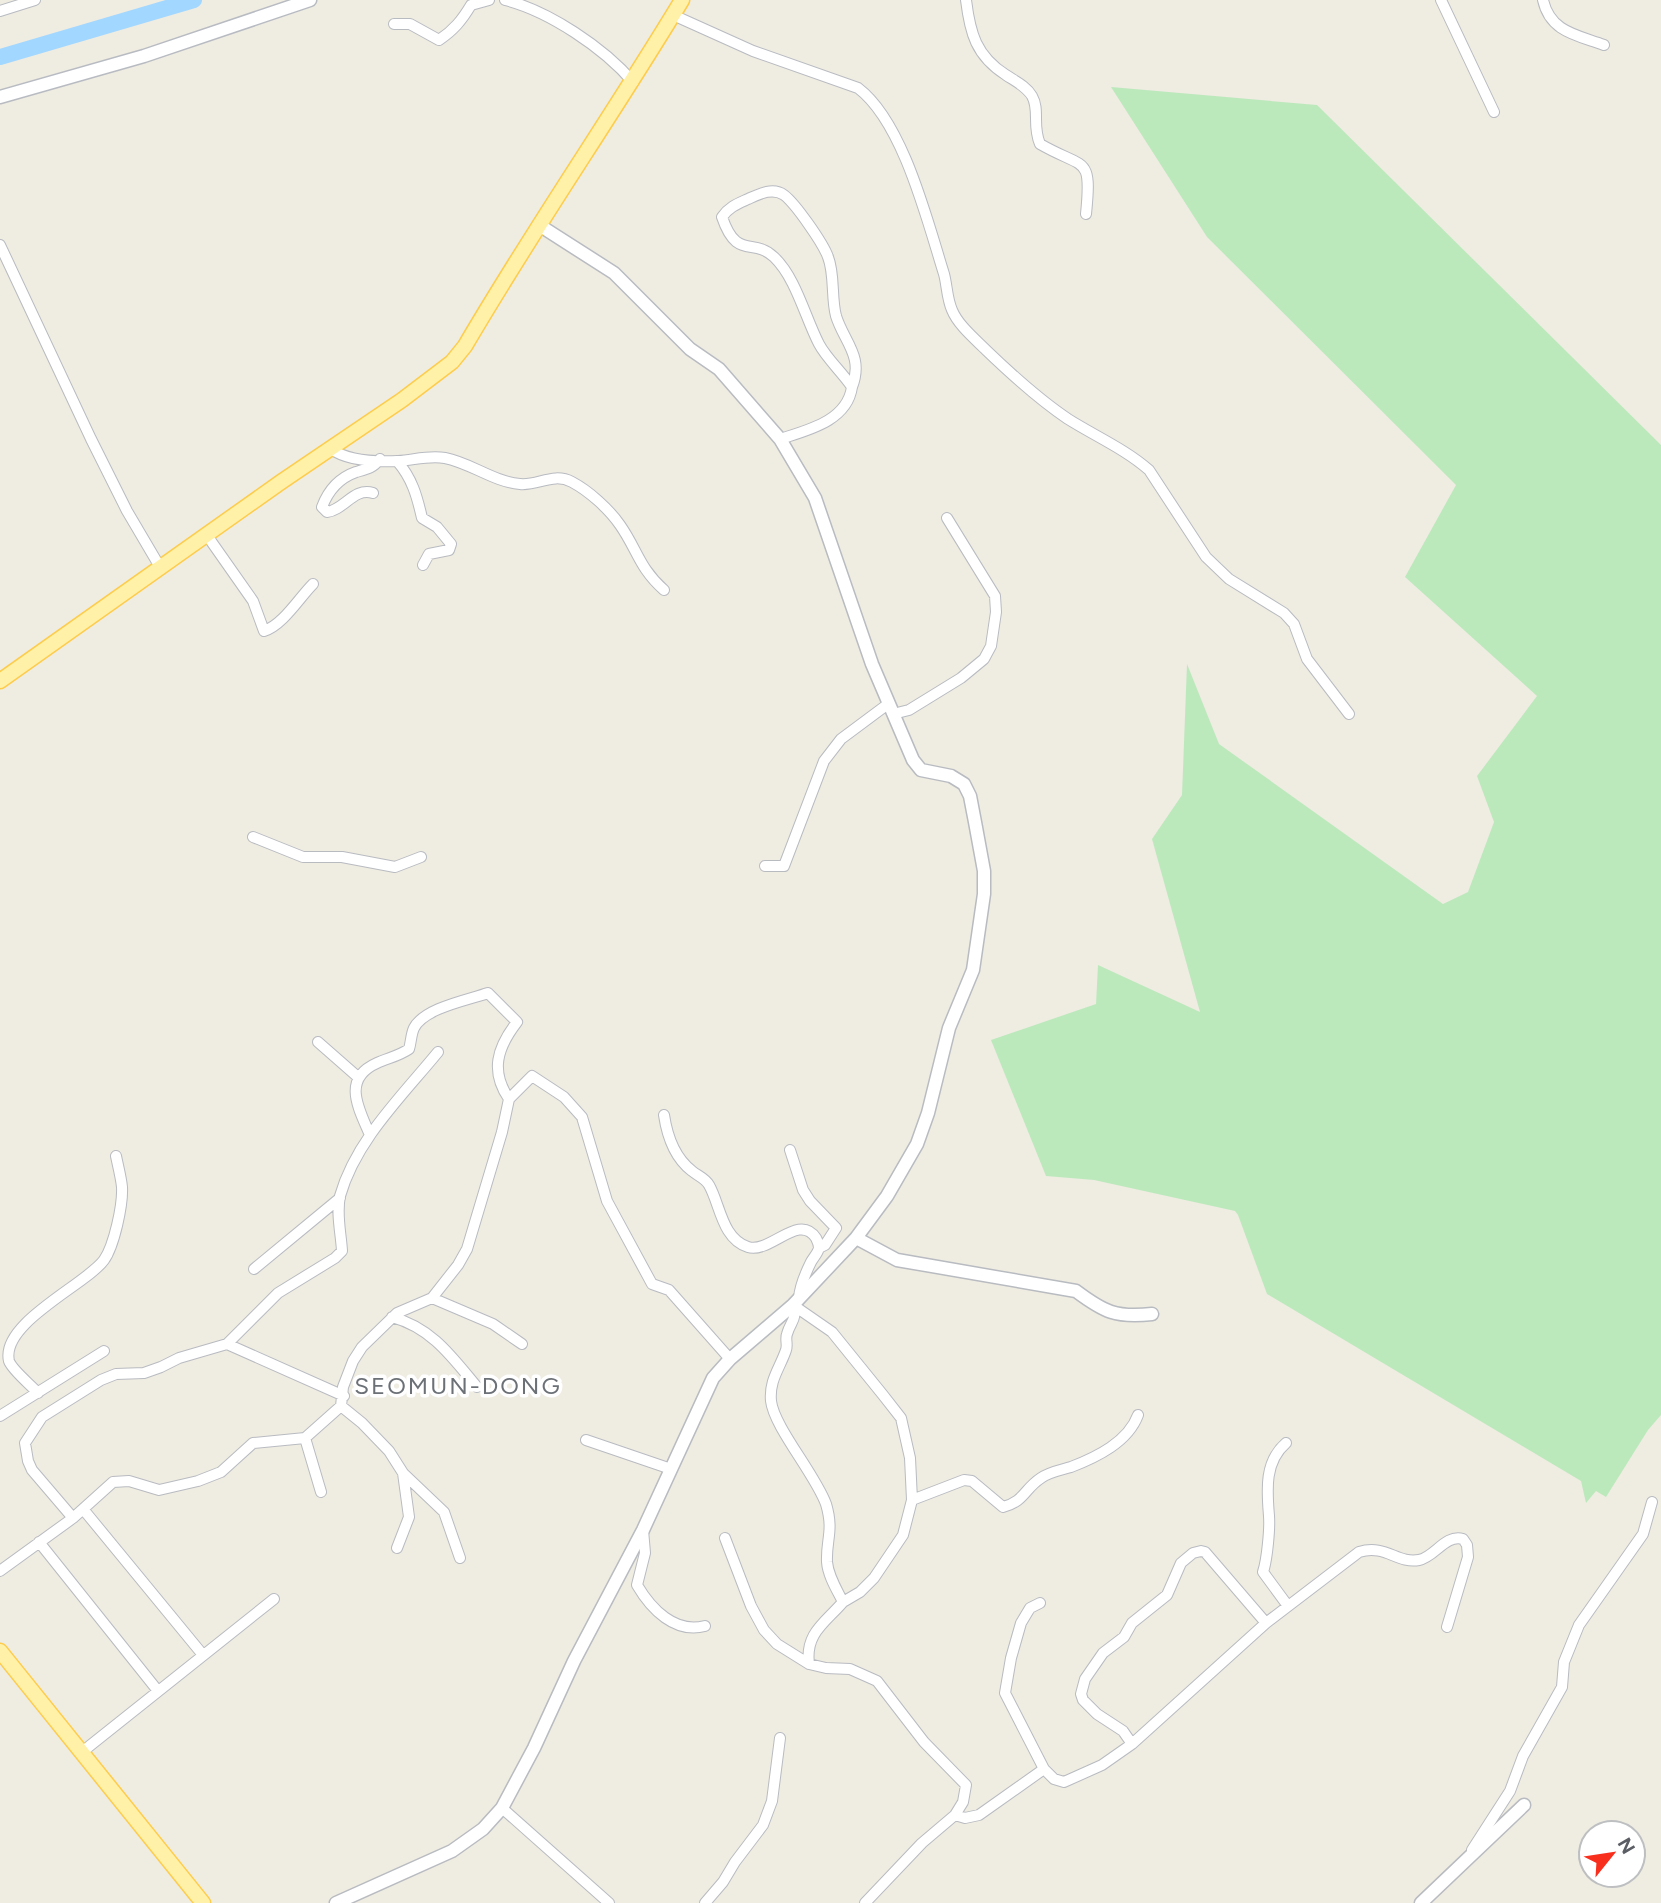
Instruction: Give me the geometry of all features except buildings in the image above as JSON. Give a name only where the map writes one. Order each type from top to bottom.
[{"type":"main road","points":[[0,681],[206,534],[402,400],[452,362],[466,346],[539,225],[633,82],[682,0]]},
{"type":"main road","points":[[0,1651],[204,1903]]},
{"type":"street","points":[[0,11],[35,0]]},
{"type":"street","points":[[0,97],[144,56],[310,0]]},
{"type":"street","points":[[394,24],[410,24],[439,40],[462,21],[471,5],[489,0]]},
{"type":"street","points":[[505,0],[570,29],[620,66],[633,82]]},
{"type":"street","points":[[966,0],[970,32],[981,51],[992,66],[1028,90],[1034,99],[1035,133],[1040,144],[1080,162],[1086,171],[1089,184],[1086,214]]},
{"type":"street","points":[[1441,0],[1494,112]]},
{"type":"street","points":[[1543,0],[1555,26],[1604,46]]},
{"type":"street","points":[[673,15],[753,51],[858,88],[871,98],[889,127],[908,167],[941,265],[952,310],[964,327],[1025,388],[1067,418],[1138,460],[1149,470],[1206,556],[1229,579],[1284,613],[1294,624],[1307,659],[1349,714]]},
{"type":"street","points":[[780,439],[835,417],[850,398],[855,378],[853,349],[836,317],[830,260],[822,242],[785,195],[765,192],[729,208],[722,217],[731,237],[742,246],[762,250],[774,256],[797,295],[820,347],[852,387]]},
{"type":"street","points":[[341,1902],[452,1851],[483,1829],[502,1808],[643,1530],[713,1378],[730,1359],[796,1301],[856,1238],[887,1196],[917,1144],[928,1113],[948,1028],[973,970],[984,894],[984,871],[970,796],[964,784],[951,776],[921,770],[913,760],[890,709],[815,498],[780,439],[719,369],[690,349],[614,273],[539,225]]},
{"type":"street","points":[[0,244],[91,439],[127,511],[160,567]]},
{"type":"street","points":[[331,449],[340,455],[397,461],[423,457],[445,458],[522,485],[542,479],[571,482],[610,512],[622,527],[639,563],[664,590]]},
{"type":"street","points":[[373,493],[360,493],[337,511],[327,512],[322,507],[331,489],[342,479],[374,467],[380,459]]},
{"type":"street","points":[[397,461],[408,474],[418,497],[422,518],[437,527],[451,544],[449,550],[429,554],[423,565]]},
{"type":"street","points":[[765,866],[784,866],[824,761],[841,740],[890,709],[909,710],[961,678],[984,659],[991,646],[996,612],[995,596],[947,518]]},
{"type":"street","points":[[206,534],[253,601],[264,631],[284,617],[313,584]]},
{"type":"street","points":[[253,837],[303,857],[342,857],[395,867],[421,857]]},
{"type":"street","points":[[370,1135],[358,1108],[355,1093],[359,1077],[366,1069],[409,1049],[414,1029],[422,1018],[488,993],[517,1021],[505,1037],[496,1070],[499,1084],[509,1099]]},
{"type":"street","points":[[318,1042],[359,1077]]},
{"type":"street","points":[[73,1518],[32,1470],[28,1461],[25,1443],[42,1417],[100,1380],[116,1374],[144,1373],[179,1358],[227,1344],[278,1293],[335,1258],[342,1251],[339,1229],[340,1198],[351,1169],[370,1135],[438,1052]]},
{"type":"street","points":[[0,1571],[73,1518],[113,1482],[129,1481],[159,1490],[198,1482],[221,1472],[253,1443],[305,1438],[343,1401],[343,1387],[354,1361],[375,1332],[392,1317],[432,1298],[458,1265],[467,1249],[502,1132],[509,1099],[532,1076],[564,1097],[582,1117],[607,1201],[652,1284],[669,1290],[730,1359]]},
{"type":"street","points":[[664,1115],[672,1144],[686,1166],[708,1183],[725,1226],[740,1243],[753,1248],[766,1245],[800,1229],[809,1231],[817,1240],[819,1248]]},
{"type":"street","points":[[790,1150],[803,1190],[836,1228],[825,1245],[819,1248],[802,1280],[796,1301],[796,1317],[786,1335],[787,1349],[776,1368],[771,1388],[771,1404],[825,1503],[831,1525],[827,1563],[843,1602]]},
{"type":"street","points":[[38,1392],[9,1361],[8,1345],[17,1331],[50,1300],[97,1268],[105,1258],[116,1228],[122,1189],[116,1156]]},
{"type":"street","points":[[254,1269],[340,1198]]},
{"type":"street","points":[[856,1238],[897,1260],[1076,1291],[1097,1306],[1127,1317],[1152,1314]]},
{"type":"street","points":[[432,1298],[492,1324],[522,1344]]},
{"type":"street","points":[[796,1301],[832,1332],[901,1418],[910,1458],[912,1500],[903,1535],[874,1578],[860,1592],[843,1602],[813,1635],[807,1648],[809,1664]]},
{"type":"street","points":[[392,1317],[431,1334],[477,1387]]},
{"type":"street","points":[[227,1344],[343,1401],[390,1451],[402,1473],[410,1517],[397,1548]]},
{"type":"street","points":[[0,1416],[104,1351]]},
{"type":"street","points":[[912,1500],[964,1480],[972,1480],[1003,1507],[1014,1504],[1024,1497],[1042,1476],[1092,1459],[1123,1438],[1134,1426],[1138,1415]]},
{"type":"street","points":[[305,1438],[321,1492]]},
{"type":"street","points":[[586,1440],[671,1469]]},
{"type":"street","points":[[1286,1443],[1279,1449],[1266,1491],[1270,1520],[1268,1559],[1263,1572],[1288,1606]]},
{"type":"street","points":[[402,1473],[444,1512],[460,1558]]},
{"type":"street","points":[[1464,1862],[1510,1791],[1523,1756],[1562,1687],[1564,1662],[1579,1625],[1643,1534],[1652,1502]]},
{"type":"street","points":[[83,1509],[203,1655]]},
{"type":"street","points":[[643,1530],[645,1553],[637,1585],[641,1592],[652,1606],[686,1629],[705,1626]]},
{"type":"street","points":[[725,1538],[751,1606],[764,1630],[777,1644],[809,1664],[850,1669],[877,1682],[924,1742],[966,1785],[963,1802],[955,1815],[922,1843],[865,1903]]},
{"type":"street","points":[[1040,1603],[1030,1608],[1021,1623],[1005,1693],[1044,1769],[1054,1779],[1064,1782],[1102,1765],[1132,1744],[1266,1623],[1359,1552],[1372,1548],[1405,1559],[1422,1560],[1448,1540],[1463,1538],[1468,1557],[1447,1627]]},
{"type":"street","points":[[39,1542],[158,1691]]},
{"type":"street","points":[[1132,1744],[1123,1731],[1097,1714],[1080,1694],[1085,1679],[1103,1653],[1124,1637],[1132,1623],[1167,1595],[1176,1571],[1187,1557],[1193,1553],[1205,1552],[1266,1623]]},
{"type":"street","points":[[82,1752],[274,1599]]},
{"type":"street","points":[[705,1903],[763,1825],[772,1801],[780,1738]]},
{"type":"street","points":[[955,1815],[965,1818],[979,1815],[1044,1769]]},
{"type":"street","points":[[1421,1903],[1524,1805]]},
{"type":"street","points":[[502,1808],[609,1903]]},
{"type":"green space","points":[[1111,87],[1317,105],[1661,445],[1661,1415],[1648,1430],[1606,1497],[1596,1491],[1586,1503],[1581,1481],[1267,1294],[1235,1211],[1094,1180],[1046,1176],[991,1040],[1096,1004],[1098,965],[1200,1012],[1152,839],[1182,795],[1187,664],[1219,744],[1443,904],[1468,892],[1494,822],[1477,776],[1537,696],[1405,577],[1456,485],[1207,237]]},
{"type":"waterway","points":[[0,57],[194,0]]},
{"type":"district","name":"SEOMUN-DONG","points":[[458,1385]]}]
